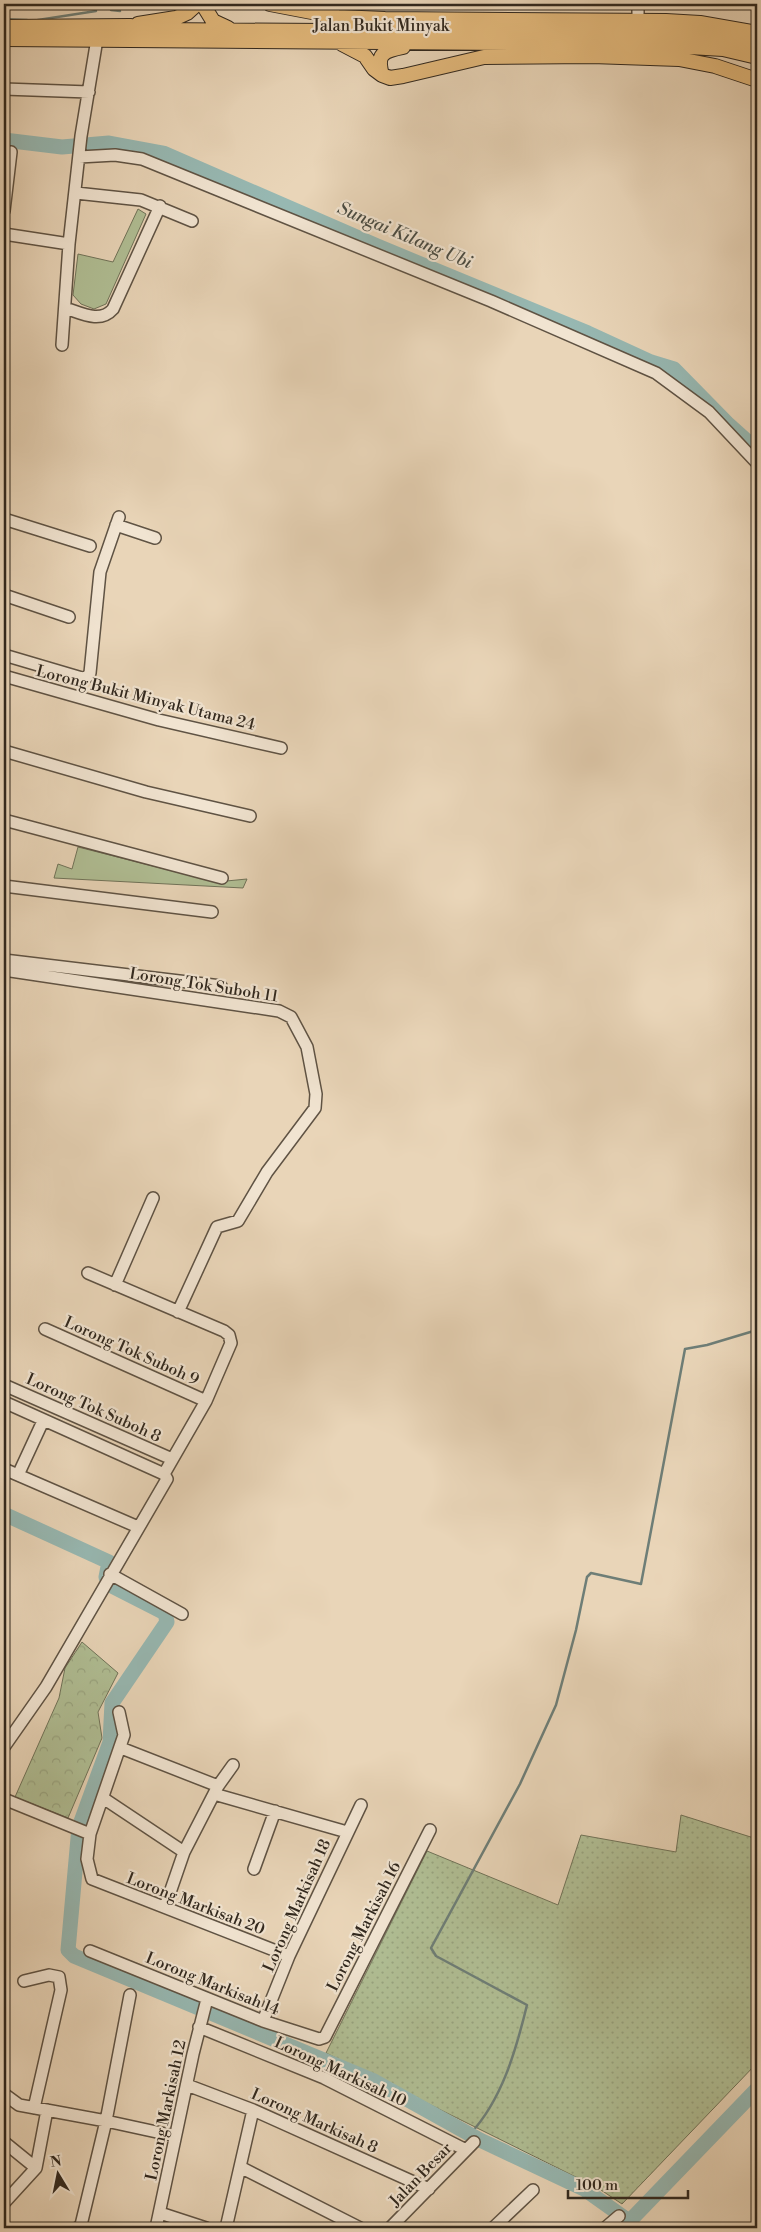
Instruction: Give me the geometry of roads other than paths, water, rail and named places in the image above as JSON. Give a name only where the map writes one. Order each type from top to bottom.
[{"type":"main road","points":[[130,26],[176,18],[187,14],[197,4]]},
{"type":"main road","points":[[206,4],[205,8],[213,21],[233,30]]},
{"type":"main road","points":[[270,4],[338,17],[385,20],[638,20],[700,23],[757,33]]},
{"type":"main road","name":"Jalan Bukit Minyak","points":[[4,27],[130,26],[154,30],[233,30],[688,45],[723,49],[757,57]]},
{"type":"main road","name":"Jalan Bukit Minyak","points":[[4,38],[339,42],[421,37],[688,34],[724,39],[757,47]]},
{"type":"main road","points":[[382,75],[379,60],[381,56],[421,37]]},
{"type":"main road","points":[[339,42],[366,56],[374,69],[390,78],[484,57],[575,56],[678,59],[715,66],[757,80]]},
{"type":"street","points":[[638,4],[638,20]]},
{"type":"street","points":[[62,345],[69,244],[81,136],[97,39]]},
{"type":"street","points":[[4,90],[89,92]]},
{"type":"street","points":[[4,211],[11,152]]},
{"type":"street","points":[[79,156],[114,156],[142,159],[491,301],[656,373],[710,412],[757,463]]},
{"type":"street","points":[[76,193],[141,200],[192,220]]},
{"type":"street","points":[[65,308],[100,318],[108,315],[113,309],[160,206]]},
{"type":"street","points":[[4,234],[69,244]]},
{"type":"street","points":[[4,519],[90,546]]},
{"type":"street","points":[[4,655],[82,678],[87,677],[90,673],[100,572],[117,521],[155,538]]},
{"type":"street","points":[[4,596],[69,616]]},
{"type":"street","name":"Lorong Bukit Minyak Utama 24","points":[[4,676],[160,720],[280,748]]},
{"type":"street","points":[[4,751],[146,792],[250,816]]},
{"type":"street","points":[[4,820],[222,878]]},
{"type":"street","points":[[4,886],[212,912]]},
{"type":"street","points":[[4,960],[222,986]]},
{"type":"street","name":"Lorong Tok Suboh 11","points":[[4,970],[279,1011],[291,1017],[299,1030],[307,1047],[312,1065],[316,1094],[315,1108],[279,1153],[238,1221],[217,1228],[178,1312]]},
{"type":"street","points":[[116,1285],[153,1198]]},
{"type":"street","points":[[4,1747],[46,1687],[138,1527],[165,1478],[172,1459],[206,1401],[231,1343],[231,1339],[224,1331],[88,1273]]},
{"type":"street","name":"Lorong Tok Suboh 9","points":[[45,1329],[206,1401]]},
{"type":"street","name":"Lorong Tok Suboh 8","points":[[4,1385],[172,1459]]},
{"type":"street","points":[[4,1402],[165,1478]]},
{"type":"street","points":[[18,1475],[43,1421]]},
{"type":"street","points":[[4,1469],[138,1527]]},
{"type":"street","points":[[108,1578],[182,1614]]},
{"type":"street","points":[[4,1799],[87,1833],[103,1798],[121,1748],[124,1728],[119,1712]]},
{"type":"street","points":[[121,1748],[216,1790],[275,1811],[347,1832]]},
{"type":"street","points":[[165,1907],[184,1852],[216,1790],[233,1765]]},
{"type":"street","points":[[103,1798],[184,1852]]},
{"type":"street","name":"Lorong Markisah 18","points":[[263,2021],[289,1956],[361,1804]]},
{"type":"street","points":[[254,1869],[275,1811]]},
{"type":"street","name":"Lorong Markisah 16","points":[[325,2037],[430,1830]]},
{"type":"street","name":"Lorong Markisah 20","points":[[87,1833],[87,1859],[92,1879],[289,1956]]},
{"type":"street","name":"Lorong Markisah 14","points":[[90,1951],[206,2002],[312,2039],[325,2037]]},
{"type":"street","points":[[24,1982],[49,1975],[59,1978],[62,1990],[34,2108]]},
{"type":"street","points":[[77,2228],[81,2225],[106,2121],[130,1995]]},
{"type":"street","name":"Lorong Markisah 12","points":[[156,2228],[186,2085],[206,2002]]},
{"type":"street","name":"Lorong Markisah 10","points":[[200,2024],[324,2078],[470,2146]]},
{"type":"street","name":"Lorong Markisah 8","points":[[186,2085],[253,2110],[429,2188]]},
{"type":"street","points":[[4,2094],[20,2105],[175,2136]]},
{"type":"street","points":[[4,2203],[36,2168],[47,2110]]},
{"type":"street","points":[[226,2228],[253,2110]]},
{"type":"street","points":[[4,2142],[36,2168]]},
{"type":"street","name":"Jalan Besar","points":[[390,2228],[470,2146]]},
{"type":"street","points":[[240,2167],[360,2228]]},
{"type":"street","points":[[493,2228],[533,2190]]},
{"type":"street","points":[[160,2213],[206,2228]]},
{"type":"street","points":[[605,2228],[619,2216]]},
{"type":"waterway","points":[[111,10],[120,11]]},
{"type":"waterway","points":[[38,20],[96,11]]},
{"type":"waterway","points":[[4,19],[27,20]]},
{"type":"waterway","name":"Sungai Kilang Ubi","points":[[4,140],[62,147],[109,143],[163,153],[377,246],[588,333],[651,362],[674,369],[727,423],[757,450]]},
{"type":"waterway","points":[[470,2134],[491,2106],[499,2090],[513,2057],[527,2005],[436,1956],[431,1948],[520,1784],[556,1705],[576,1630],[587,1577],[591,1573],[641,1584],[685,1349],[707,1345],[757,1330]]},
{"type":"waterway","points":[[4,1514],[109,1562],[106,1577],[114,1587],[165,1613],[167,1622],[112,1703],[110,1742],[79,1827],[68,1950],[74,1956],[374,2081],[480,2140],[584,2189],[629,2221]]},
{"type":"waterway","points":[[623,2228],[757,2089]]}]
